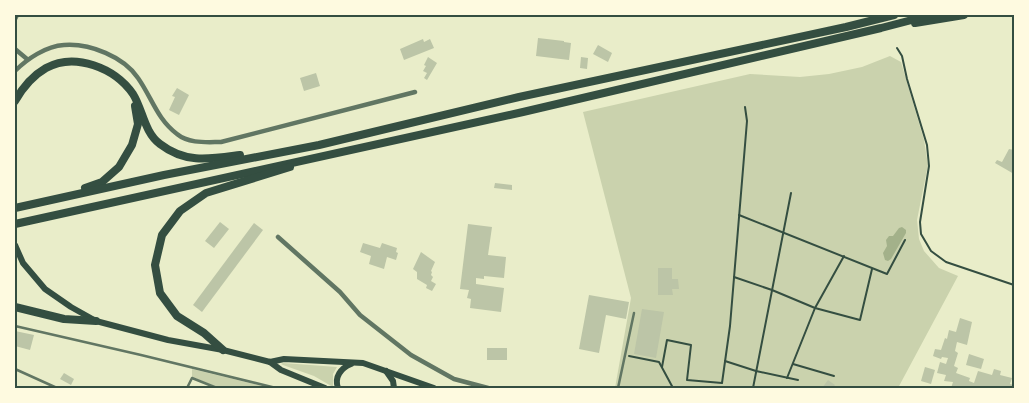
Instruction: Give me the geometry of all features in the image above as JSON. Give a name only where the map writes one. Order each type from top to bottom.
[{"type":"highway","points":[[15,208],[318,144],[519,97],[894,15]]},
{"type":"highway","points":[[15,224],[523,112],[931,15]]},
{"type":"highway","points":[[881,28],[964,15]]},
{"type":"highway","points":[[15,101],[24,86],[36,74],[48,67],[72,61],[99,66],[119,80],[133,95],[149,132],[159,144],[191,159],[210,159],[318,144]]},
{"type":"highway","points":[[57,199],[102,182],[119,167],[132,146],[138,124],[133,95]]},
{"type":"highway","points":[[223,350],[204,334],[177,316],[160,294],[154,265],[162,235],[180,211],[206,193],[344,150]]},
{"type":"highway","points":[[15,306],[64,319],[96,322]]},
{"type":"main road","points":[[15,245],[23,263],[45,290],[96,322],[270,362],[281,370],[325,388]]},
{"type":"main road","points":[[270,362],[284,359],[370,364],[434,388]]},
{"type":"main road","points":[[338,388],[336,380],[342,370],[346,366],[357,363]]},
{"type":"main road","points":[[386,370],[394,381],[394,388]]},
{"type":"street","points":[[15,71],[27,59],[64,44],[92,49],[111,55],[127,66],[138,77],[156,112],[178,135],[198,142],[221,142],[415,92]]},
{"type":"street","points":[[15,49],[27,59]]},
{"type":"street","points":[[278,237],[340,292],[360,315],[398,346],[454,379],[488,388]]},
{"type":"lane","points":[[618,388],[634,313]]},
{"type":"lane","points":[[15,326],[276,388]]},
{"type":"lane","points":[[15,369],[57,388]]},
{"type":"lane","points":[[187,388],[192,378],[217,388]]},
{"type":"path","points":[[897,48],[902,56],[927,144],[929,166],[920,222],[921,234],[930,251],[946,262],[1014,285]]},
{"type":"path","points":[[662,367],[667,340],[692,345],[687,380],[722,383],[734,277],[747,121],[745,107]]},
{"type":"path","points":[[753,388],[791,194]]},
{"type":"path","points":[[739,215],[888,274],[905,240]]},
{"type":"path","points":[[787,378],[815,308],[844,256]]},
{"type":"path","points":[[734,277],[815,308],[860,320],[872,269]]},
{"type":"path","points":[[625,355],[659,362],[673,388]]},
{"type":"path","points":[[725,361],[756,371],[798,380]]},
{"type":"path","points":[[792,364],[834,376]]},
{"type":"shaded area","points":[[890,56],[901,62],[924,140],[928,165],[917,220],[919,239],[924,251],[939,268],[958,276],[898,388],[615,388],[631,298],[583,112],[750,74],[800,77],[829,74],[862,67]]},
{"type":"shaded area","points":[[902,227],[906,230],[906,233],[891,259],[885,260],[883,253],[887,246],[886,240]]},
{"type":"shaded area","points":[[281,364],[337,367],[333,374],[333,387],[314,376]]},
{"type":"shaded area","points":[[192,369],[271,388],[220,388],[192,377]]},
{"type":"building","points":[[538,38],[571,43],[569,60],[536,56]]},
{"type":"building","points":[[423,39],[424,42],[430,39],[434,48],[404,60],[400,49]]},
{"type":"building","points":[[598,45],[612,53],[608,62],[593,54]]},
{"type":"building","points":[[428,57],[437,63],[427,80],[424,78],[427,73],[423,71]]},
{"type":"building","points":[[581,57],[588,58],[587,69],[580,68]]},
{"type":"building","points":[[316,73],[320,86],[304,91],[300,78]]},
{"type":"building","points":[[177,88],[189,95],[179,115],[169,110],[175,97],[172,96]]},
{"type":"building","points":[[1009,149],[1014,150],[1014,174],[995,163],[997,160],[1002,162]]},
{"type":"building","points":[[495,183],[512,185],[512,190],[494,188]]},
{"type":"building","points":[[220,222],[229,229],[214,248],[205,241]]},
{"type":"building","points":[[254,223],[263,230],[202,312],[193,305]]},
{"type":"building","points":[[468,224],[492,227],[488,255],[506,257],[504,278],[484,276],[484,279],[476,278],[476,284],[504,288],[501,312],[470,308],[471,299],[467,298],[469,290],[460,289]]},
{"type":"building","points":[[363,243],[380,248],[382,243],[397,248],[396,260],[387,257],[384,269],[369,264],[371,256],[360,252]]},
{"type":"building","points":[[421,252],[435,262],[431,271],[433,277],[431,281],[436,284],[432,291],[426,288],[427,285],[417,279],[417,272],[413,269]]},
{"type":"building","points":[[658,268],[672,268],[672,279],[678,279],[679,289],[672,289],[673,295],[658,295]]},
{"type":"building","points":[[589,295],[629,302],[626,319],[606,315],[599,353],[579,349]]},
{"type":"building","points":[[642,309],[664,312],[656,358],[634,354]]},
{"type":"building","points":[[960,318],[972,322],[967,345],[957,342],[955,351],[958,353],[954,366],[958,368],[956,373],[970,378],[969,381],[974,383],[978,371],[992,375],[994,369],[1001,371],[1000,375],[1012,378],[1010,384],[1014,385],[1014,388],[951,388],[953,382],[944,381],[946,375],[937,373],[940,362],[946,364],[948,358],[942,357],[941,359],[933,356],[935,349],[941,350],[949,330],[956,332]]},
{"type":"building","points":[[15,331],[34,335],[30,350],[15,346]]},
{"type":"building","points":[[487,348],[507,348],[507,360],[487,360]]},
{"type":"building","points":[[969,354],[984,359],[981,369],[966,365]]},
{"type":"building","points":[[925,367],[935,370],[931,384],[921,381]]},
{"type":"building","points":[[64,373],[74,379],[71,385],[60,379]]},
{"type":"building","points":[[828,380],[835,385],[833,388],[822,388]]}]
